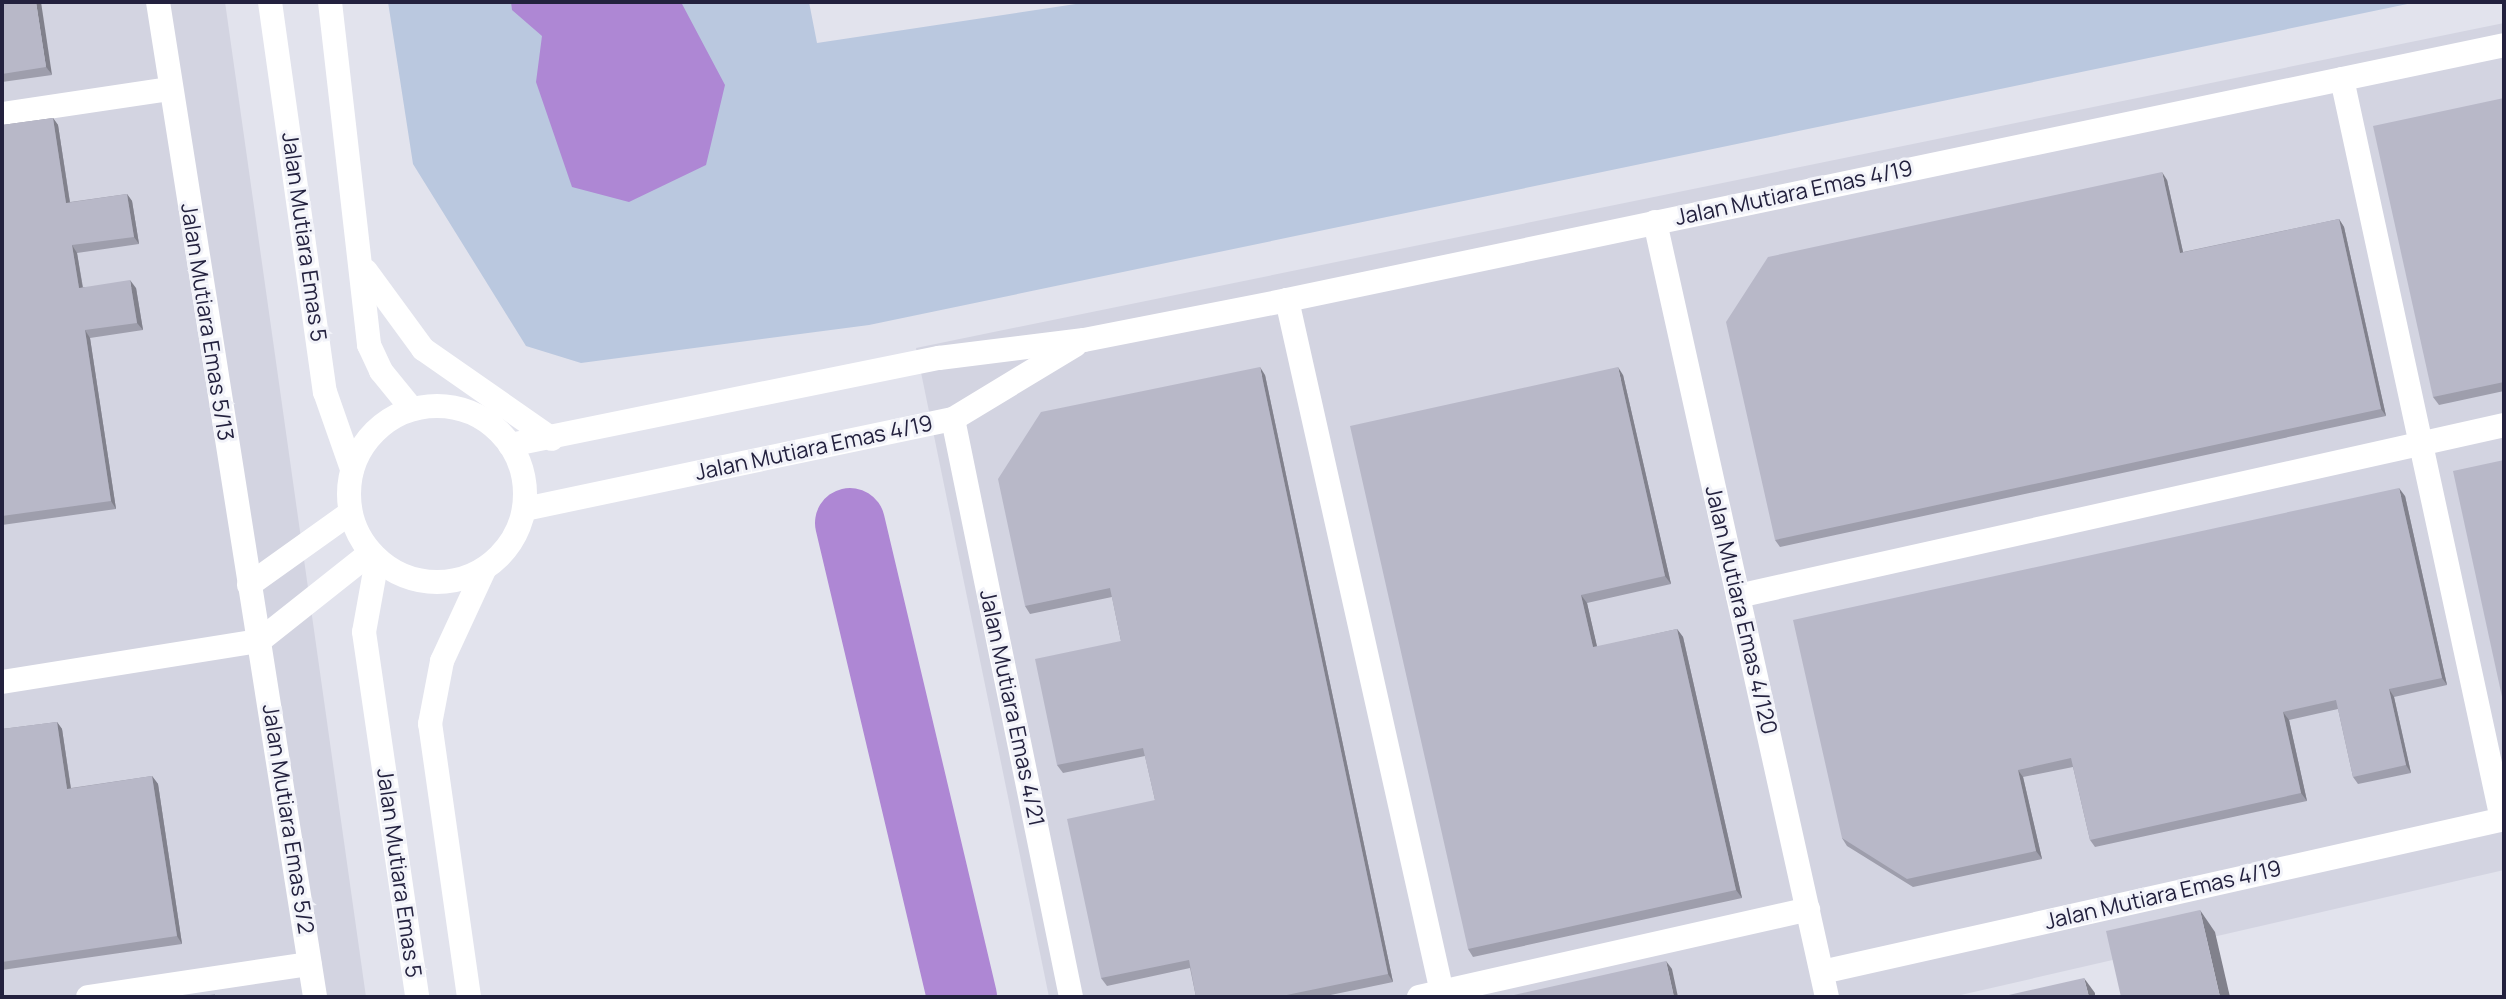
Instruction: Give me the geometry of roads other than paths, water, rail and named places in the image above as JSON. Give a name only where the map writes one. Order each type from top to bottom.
[{"type":"street","name":"Jalan Mutiara Emas 5/13","points":[[158,2],[259,641]]},
{"type":"street","name":"Jalan Mutiara Emas 5","points":[[270,2],[325,392],[352,469]]},
{"type":"street","points":[[330,2],[364,269],[369,345],[381,371],[412,409]]},
{"type":"street","name":"Jalan Mutiara Emas 4/19","points":[[510,445],[552,439],[939,358],[1084,340],[1287,300],[2504,45]]},
{"type":"street","points":[[2342,79],[2503,819]]},
{"type":"street","points":[[2,114],[170,89]]},
{"type":"street","name":"Jalan Mutiara Emas 4/120","points":[[1655,222],[1827,997]]},
{"type":"street","points":[[364,269],[423,349],[552,439]]},
{"type":"street","points":[[1287,300],[1435,995],[1808,909]]},
{"type":"street","name":"Jalan Mutiara Emas 4/19","points":[[525,509],[953,419],[1084,340]]},
{"type":"street","points":[[457,408],[487,422],[510,445],[521,465],[525,509],[507,549],[484,570],[451,582],[407,578],[374,556],[350,513],[352,469],[374,431],[412,409],[457,408]]},
{"type":"street","name":"Jalan Mutiara Emas 4/21","points":[[953,419],[1071,997]]},
{"type":"street","points":[[1738,596],[2504,425]]},
{"type":"street","points":[[249,585],[350,513]]},
{"type":"street","points":[[2,682],[259,641],[374,556]]},
{"type":"street","name":"Jalan Mutiara Emas 5","points":[[374,556],[364,632],[417,997]]},
{"type":"street","points":[[469,997],[430,724],[442,661],[484,570]]},
{"type":"street","name":"Jalan Mutiara Emas 5/2","points":[[259,641],[315,997]]},
{"type":"street","name":"Jalan Mutiara Emas 4/19","points":[[1822,972],[2503,819]]},
{"type":"street","points":[[88,997],[310,964]]},
{"type":"waterway","points":[[850,523],[962,997]]}]
